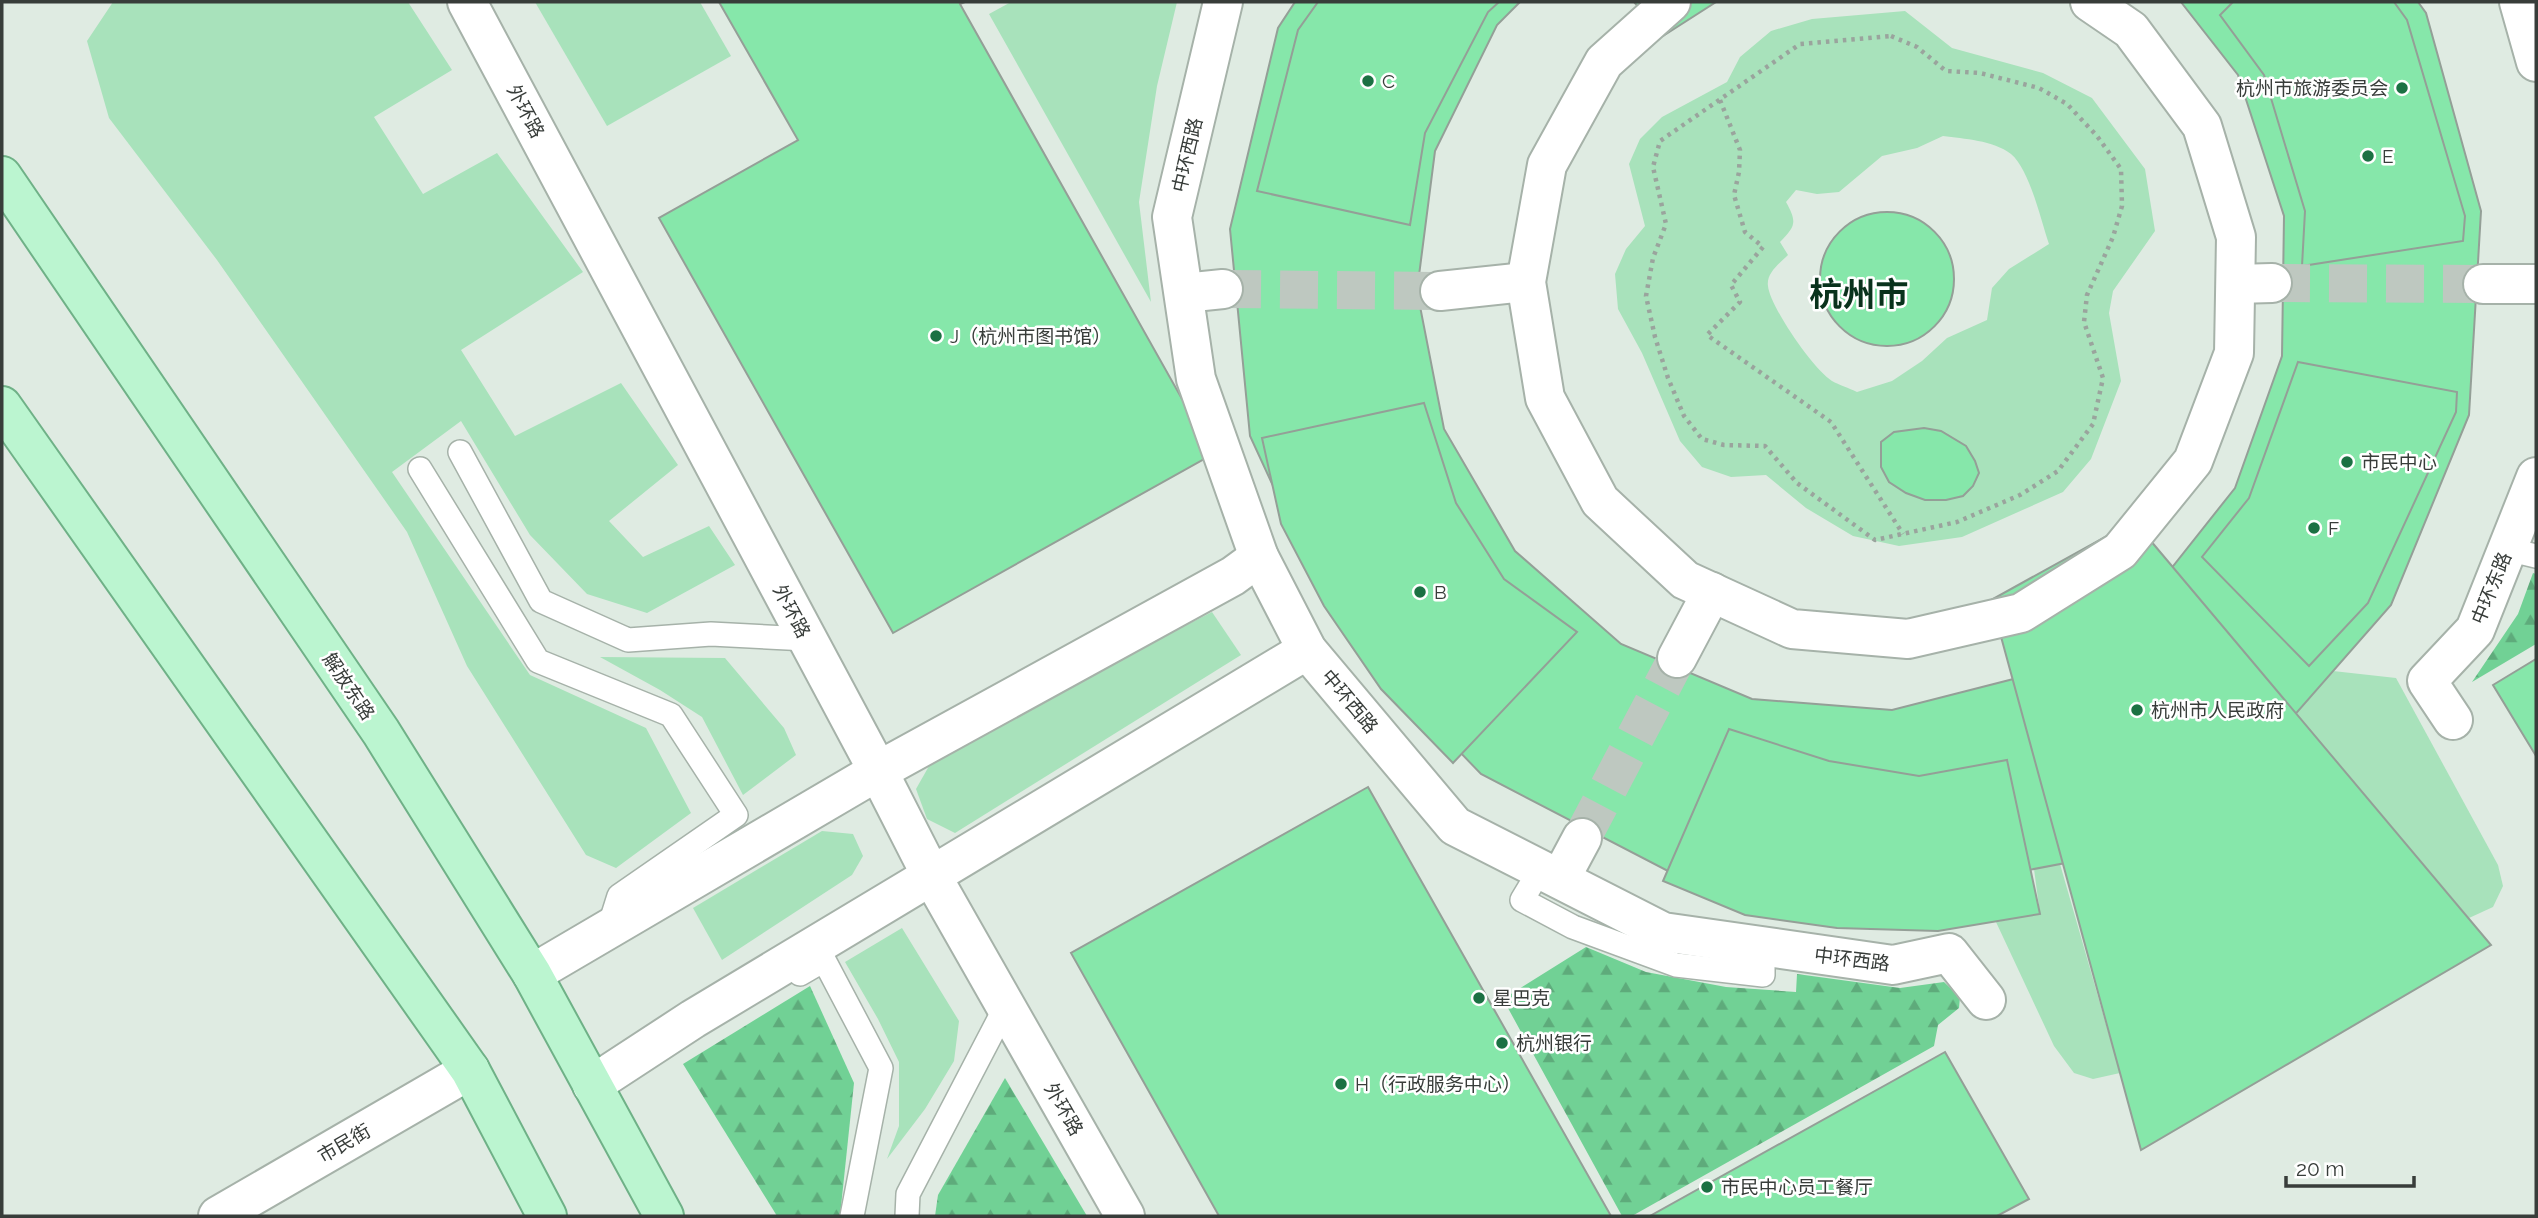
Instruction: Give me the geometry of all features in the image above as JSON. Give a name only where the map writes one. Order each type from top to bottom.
[{"type":"main road","name":"解放东路","points":[[2,176],[381,732],[532,974],[664,1216]]},
{"type":"main road","points":[[2,406],[470,1070],[547,1216]]},
{"type":"street","name":"外环路","points":[[467,2],[931,875],[1125,1216]]},
{"type":"street","name":"中环西路","points":[[1223,2],[1172,217],[1196,379],[1259,557],[1307,650],[1455,826],[1550,875],[1663,933],[1893,965],[1950,953],[1986,1000]]},
{"type":"street","points":[[1671,2],[1604,62],[1547,165],[1526,282],[1545,398],[1600,501],[1685,580],[1792,629],[1908,639],[2021,613],[2120,551],[2193,461],[2234,353],[2254,284],[2236,237],[2202,126],[2131,30],[2103,5]]},
{"type":"street","points":[[2526,13],[2536,62]]},
{"type":"street","points":[[1440,291],[1526,282]]},
{"type":"street","points":[[2483,284],[2536,284]]},
{"type":"street","points":[[1184,293],[1223,289]]},
{"type":"street","name":"中环东路","points":[[2453,720],[2427,681],[2475,630],[2522,552],[2536,477]]},
{"type":"street","points":[[532,974],[878,771],[1233,576],[1259,557]]},
{"type":"street","points":[[1677,658],[1712,592]]},
{"type":"street","points":[[592,1085],[693,1019],[1307,650]]},
{"type":"street","points":[[1550,875],[1582,838]]},
{"type":"street","name":"市民街","points":[[218,1216],[470,1070]]},
{"type":"lane","points":[[460,452],[541,601],[628,640],[711,634],[807,639]]},
{"type":"lane","points":[[419,469],[538,661],[670,715],[736,816],[619,896],[608,931]]},
{"type":"lane","points":[[693,1019],[708,1027],[824,960],[881,1068],[852,1216]]},
{"type":"lane","points":[[907,1216],[908,1194],[1006,1006]]},
{"type":"path","points":[[1891,36],[1917,47],[1947,71],[1980,73],[2039,88],[2067,104],[2097,136],[2121,169],[2122,206],[2113,237],[2087,295],[2084,322],[2102,378],[2093,424],[2058,471],[2020,495],[1957,522],[1904,534],[1875,540],[1797,483],[1765,446],[1724,445],[1702,439],[1684,415],[1668,378],[1646,296],[1653,258],[1667,224],[1653,167],[1660,141],[1800,44],[1891,36]]},
{"type":"path","points":[[1720,100],[1740,150],[1734,195],[1745,232],[1763,247],[1731,285],[1740,302],[1707,335],[1831,422],[1904,534]]},
{"type":"green space","points":[[113,2],[408,2],[452,70],[374,117],[423,194],[497,153],[583,272],[461,350],[515,436],[621,383],[678,465],[609,521],[643,557],[709,526],[735,565],[647,613],[587,594],[530,535],[461,421],[392,472],[530,675],[646,728],[691,813],[616,868],[586,855],[467,666],[407,532],[217,260],[109,118],[87,41]]},
{"type":"green space","points":[[535,2],[700,2],[731,56],[607,126]]},
{"type":"green space","points":[[1011,2],[1177,2],[1157,86],[1139,202],[1151,302],[989,14]]},
{"type":"green space","points":[[1905,11],[1952,48],[2043,73],[2092,98],[2145,169],[2155,231],[2113,291],[2109,313],[2121,381],[2091,459],[2063,492],[1962,537],[1899,546],[1853,536],[1806,508],[1766,475],[1731,477],[1702,467],[1680,441],[1642,353],[1618,309],[1615,274],[1626,249],[1645,226],[1629,164],[1640,139],[1662,117],[1727,82],[1740,57],[1771,31],[1812,19]],"holes":[[[1943,136],[1987,143],[2011,154],[2029,183],[2049,244],[2009,269],[1992,288],[1987,320],[1947,338],[1922,361],[1892,381],[1857,392],[1824,375],[1794,337],[1771,296],[1769,277],[1788,255],[1780,242],[1793,224],[1786,202],[1796,190],[1817,194],[1839,192],[1882,156],[1917,148]]]},
{"type":"green space","points":[[2533,573],[2536,574],[2536,644],[2472,682],[2518,614]]},
{"type":"green space","points":[[1212,612],[1241,655],[955,833],[927,819],[916,789],[929,766],[1116,661]]},
{"type":"green space","points":[[600,657],[725,658],[784,728],[796,755],[743,795],[702,717]]},
{"type":"green space","points":[[2333,671],[2396,678],[2498,865],[2503,886],[2493,907],[2469,918],[2296,713]]},
{"type":"green space","points":[[822,831],[853,834],[863,856],[852,875],[722,960],[693,908]]},
{"type":"green space","points":[[2060,864],[2120,1073],[2093,1079],[2074,1073],[2054,1046],[1996,922],[2040,914],[2034,869]]},
{"type":"green space","points":[[902,928],[959,1021],[954,1061],[925,1109],[887,1159],[899,1126],[899,1062],[845,962]]},
{"type":"green space","points":[[1586,947],[1646,972],[1726,987],[1796,992],[1797,974],[1900,988],[1944,982],[1960,997],[1959,1008],[1938,1025],[1934,1046],[1632,1216],[1622,1216],[1503,999]]},
{"type":"green space","points":[[810,986],[854,1083],[840,1216],[777,1216],[683,1064]]},
{"type":"green space","points":[[1005,1078],[1087,1216],[935,1216],[938,1195]]},
{"type":"building","name":"J（杭州市图书馆）","points":[[719,2],[965,2],[960,4],[1213,454],[893,633],[659,218],[798,140]]},
{"type":"building","name":"市民中心","points":[[1295,2],[1520,2],[1497,25],[1435,151],[1417,291],[1444,429],[1515,551],[1621,644],[1752,699],[1892,710],[2029,675],[2147,599],[2235,488],[2282,356],[2284,216],[2238,75],[2181,2],[2418,2],[2426,13],[2481,211],[2469,415],[2391,605],[2256,759],[2076,861],[1871,900],[1666,870],[1481,774],[1337,624],[1250,436],[1230,229],[1278,28]]},
{"type":"building","name":"C","points":[[1318,2],[1499,2],[1488,12],[1425,133],[1410,225],[1257,191],[1298,30]]},
{"type":"building","points":[[1634,2],[1716,2],[1663,36]]},
{"type":"building","name":"E","points":[[2233,2],[2394,2],[2407,20],[2465,216],[2463,241],[2302,266],[2305,211],[2264,75],[2220,15]]},
{"type":"building","points":[[1887,212],[1913,217],[1934,232],[1949,253],[1954,279],[1949,305],[1934,326],[1913,341],[1887,346],[1861,341],[1840,326],[1825,305],[1820,279],[1825,253],[1840,232],[1861,217]]},
{"type":"building","name":"F","points":[[2298,362],[2457,392],[2456,412],[2368,603],[2309,666],[2202,557],[2249,498]]},
{"type":"building","name":"B","points":[[1424,403],[1456,503],[1504,579],[1577,632],[1453,763],[1381,689],[1324,606],[1281,524],[1262,438]]},
{"type":"building","points":[[1924,428],[1941,431],[1966,446],[1975,461],[1979,473],[1973,486],[1963,496],[1946,500],[1925,500],[1906,493],[1889,482],[1881,467],[1881,442],[1894,432]]},
{"type":"building","points":[[2134,521],[2491,945],[2141,1150],[1991,600]]},
{"type":"building","points":[[2536,659],[2536,756],[2493,685]]},
{"type":"building","points":[[1729,729],[1829,761],[1919,776],[2007,760],[2040,914],[1938,931],[1837,928],[1745,915],[1663,881]]},
{"type":"building","name":"H（行政服务中心）","points":[[1368,787],[1611,1216],[1219,1216],[1071,953]]},
{"type":"building","points":[[1945,1052],[2029,1199],[1997,1216],[1650,1216]]},
{"type":"tunnel","points":[[2272,283],[2483,284]]},
{"type":"tunnel","points":[[1223,289],[1440,291]]},
{"type":"tunnel","points":[[1582,838],[1677,658]]},
{"type":"place","name":"C","points":[[1368,81]]},
{"type":"place","name":"杭州市旅游委员会","points":[[2402,88]]},
{"type":"place","name":"E","points":[[2368,156]]},
{"type":"place","name":"J（杭州市图书馆）","points":[[936,336]]},
{"type":"place","name":"市民中心","points":[[2347,462]]},
{"type":"place","name":"F","points":[[2314,528]]},
{"type":"place","name":"B","points":[[1420,592]]},
{"type":"place","name":"杭州市人民政府","points":[[2137,710]]},
{"type":"place","name":"星巴克","points":[[1479,998]]},
{"type":"place","name":"杭州银行","points":[[1502,1043]]},
{"type":"place","name":"H（行政服务中心）","points":[[1341,1084]]},
{"type":"place","name":"市民中心员工餐厅","points":[[1707,1187]]},
{"type":"district","name":"杭州市","points":[[1859,294]]}]
